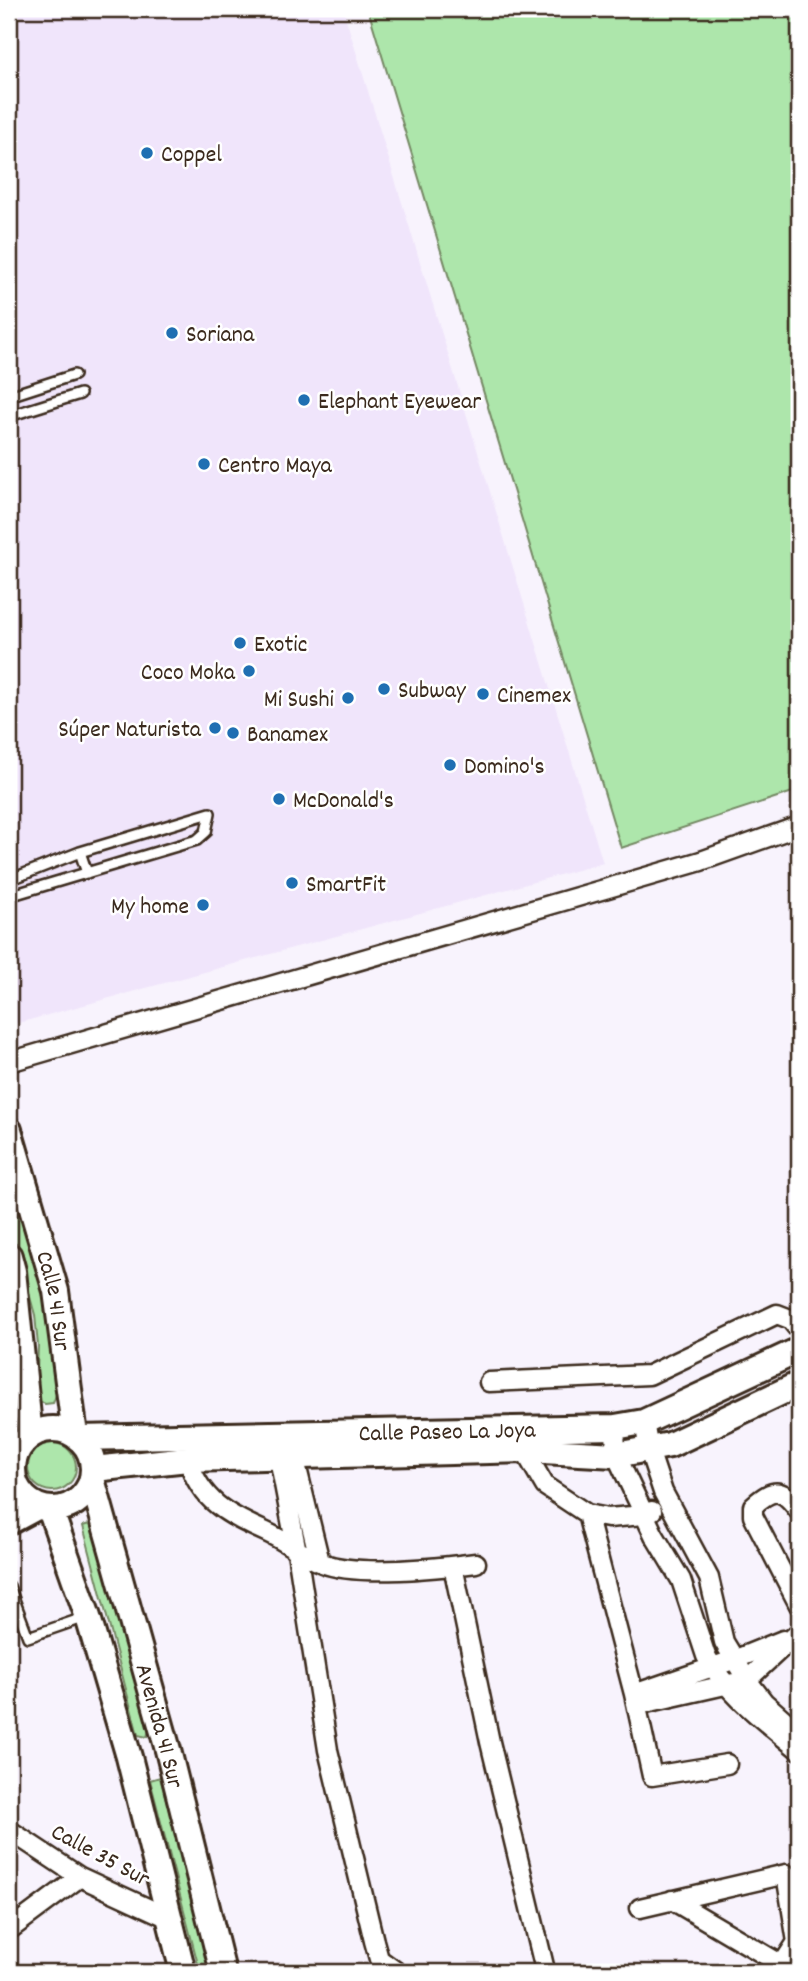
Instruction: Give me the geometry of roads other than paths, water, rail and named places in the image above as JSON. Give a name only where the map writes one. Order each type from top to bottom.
[{"type":"main road","name":"Calle 41 Sur","points":[[9,1130],[56,1291],[77,1436]]},
{"type":"main road","name":"Calle 41 Sur","points":[[9,1256],[13,1271],[30,1436]]},
{"type":"main road","name":"Calle Paseo La Joya","points":[[77,1436],[615,1427],[645,1422],[799,1350]]},
{"type":"main road","name":"Calle Paseo La Joya","points":[[93,1474],[188,1459],[524,1450],[616,1455],[670,1445],[799,1384]]},
{"type":"main road","points":[[9,1522],[44,1508],[63,1508],[75,1503],[85,1493],[93,1474],[91,1455],[77,1436],[62,1430],[49,1429],[30,1436],[17,1450],[13,1462],[11,1477],[18,1488],[26,1498],[44,1508]]},
{"type":"main road","name":"Avenida 41 Sur","points":[[93,1474],[223,1972]]},
{"type":"main road","name":"Avenida 41 Sur","points":[[44,1508],[88,1616],[129,1757],[183,1972]]},
{"type":"main road","points":[[129,1757],[167,1750]]},
{"type":"street","points":[[9,1062],[701,860],[799,826]]},
{"type":"street","points":[[489,1382],[649,1375],[778,1314],[790,1319],[799,1330]]},
{"type":"street","points":[[645,1422],[649,1450],[668,1504],[709,1578],[724,1642],[764,1702],[799,1733]]},
{"type":"street","points":[[615,1427],[616,1455],[654,1535],[681,1580],[706,1656],[748,1707],[799,1750]]},
{"type":"street","points":[[524,1450],[545,1486],[587,1514],[608,1518],[644,1515],[668,1504]]},
{"type":"street","points":[[287,1457],[297,1552],[328,1750],[379,1959],[397,1972]]},
{"type":"street","points":[[287,1457],[320,1562]]},
{"type":"street","points":[[188,1459],[205,1495],[225,1512],[280,1538],[297,1552],[320,1562],[368,1570],[476,1563]]},
{"type":"street","points":[[799,1511],[788,1495],[779,1492],[765,1496],[753,1506],[753,1516],[799,1605]]},
{"type":"street","points":[[587,1514],[636,1699],[652,1776],[727,1764]]},
{"type":"street","points":[[453,1566],[490,1742],[544,1965],[542,1972]]},
{"type":"street","points":[[636,1699],[796,1634]]},
{"type":"street","points":[[636,1699],[729,1686],[747,1680],[796,1634]]},
{"type":"street","name":"Calle 35 Sur","points":[[9,1830],[80,1877],[171,1919]]},
{"type":"street","points":[[640,1908],[673,1900],[786,1874],[798,1942],[782,1965],[673,1900]]},
{"type":"street","points":[[9,1930],[80,1877]]},
{"type":"lane","points":[[9,396],[74,374]]},
{"type":"lane","points":[[9,416],[80,394]]},
{"type":"lane","points":[[9,880],[80,852],[209,813],[206,832],[197,840],[9,896]]},
{"type":"lane","points":[[80,852],[87,873]]},
{"type":"lane","points":[[9,1586],[29,1637],[88,1616]]},
{"type":"place","name":"Coppel","points":[[147,153]]},
{"type":"place","name":"Soriana","points":[[172,333]]},
{"type":"place","name":"Elephant Eyewear","points":[[304,400]]},
{"type":"place","name":"Centro Maya","points":[[204,464]]},
{"type":"place","name":"Exotic","points":[[240,643]]},
{"type":"place","name":"Coco Moka","points":[[249,671]]},
{"type":"place","name":"Subway","points":[[384,689]]},
{"type":"place","name":"Cinemex","points":[[483,694]]},
{"type":"place","name":"Mi Sushi","points":[[348,698]]},
{"type":"place","name":"Súper Naturista","points":[[215,728]]},
{"type":"place","name":"Banamex","points":[[233,733]]},
{"type":"place","name":"Domino's","points":[[450,765]]},
{"type":"place","name":"McDonald's","points":[[279,799]]},
{"type":"place","name":"SmartFit","points":[[292,883]]},
{"type":"place","name":"My home","points":[[203,905]]}]
